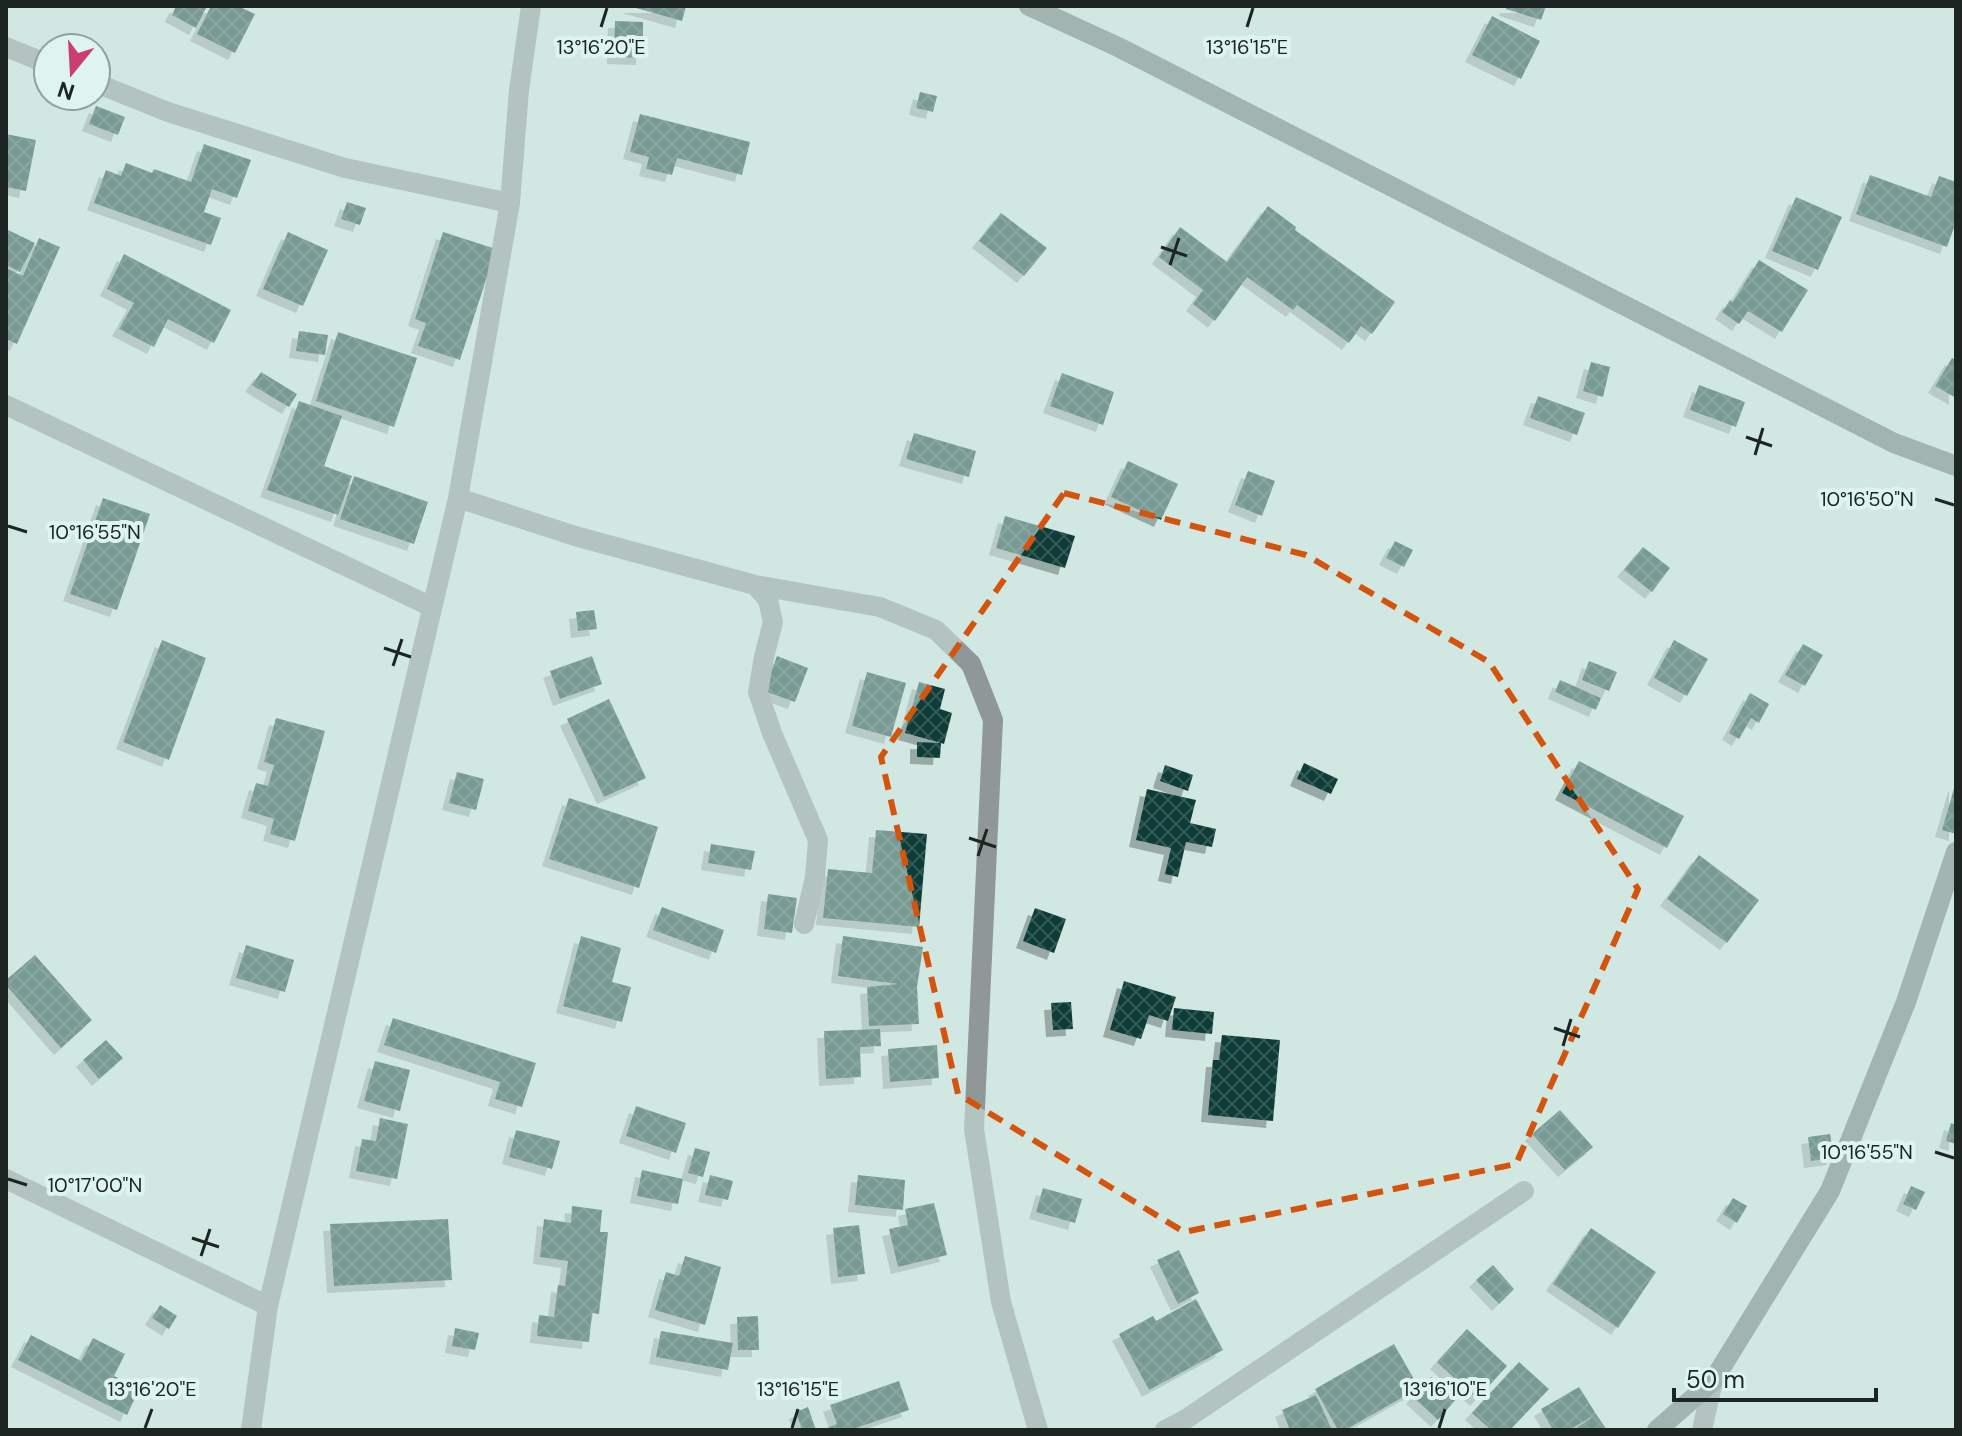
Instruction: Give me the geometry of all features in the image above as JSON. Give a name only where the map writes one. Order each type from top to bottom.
[{"type":"street","points":[[251,1430],[268,1306],[458,498],[510,203],[519,90],[531,6]]},
{"type":"street","points":[[1029,6],[1118,47],[1894,443],[1956,466]]},
{"type":"street","points":[[6,47],[32,58]]},
{"type":"street","points":[[112,89],[168,112],[345,168],[510,203]]},
{"type":"street","points":[[6,405],[432,607]]},
{"type":"street","points":[[458,498],[575,536],[755,585],[880,607],[936,630],[971,664],[993,720],[974,1129],[1001,1302],[1038,1430]]},
{"type":"street","points":[[755,585],[768,600],[773,622],[758,692],[772,733],[818,840],[815,877],[804,924]]},
{"type":"street","points":[[1657,1430],[1713,1381],[1830,1191],[1906,1002],[1956,852]]},
{"type":"street","points":[[6,1179],[268,1306]]},
{"type":"street","points":[[1165,1430],[1524,1191]]},
{"type":"street","points":[[1702,1430],[1713,1381]]},
{"type":"highlighted area","points":[[1064,493],[1306,555],[1489,662],[1638,889],[1516,1164],[1184,1232],[958,1094],[881,757]]},
{"type":"building","points":[[176,6],[207,6],[196,28],[172,15]]},
{"type":"building","points":[[211,6],[238,6],[255,14],[235,53],[197,34]]},
{"type":"building","points":[[629,6],[686,6],[682,21]]},
{"type":"building","points":[[1507,6],[1546,6],[1541,20],[1506,9]]},
{"type":"building","points":[[1492,16],[1540,41],[1521,79],[1472,55]]},
{"type":"building","points":[[615,21],[643,22],[643,58],[614,57]]},
{"type":"building","points":[[920,92],[937,96],[933,112],[916,108]]},
{"type":"building","points":[[94,112],[112,112],[125,117],[118,135],[89,124]]},
{"type":"building","points":[[640,114],[750,142],[742,175],[677,158],[672,175],[646,169],[649,157],[630,152]]},
{"type":"building","points":[[6,134],[36,140],[26,191],[6,187]]},
{"type":"building","points":[[204,144],[251,160],[237,198],[212,189],[204,212],[221,218],[211,245],[94,203],[106,170],[121,176],[126,163],[191,182]]},
{"type":"building","points":[[1870,175],[1931,197],[1939,176],[1956,182],[1956,222],[1947,247],[1856,214]]},
{"type":"building","points":[[1796,197],[1842,217],[1818,270],[1772,251]]},
{"type":"building","points":[[347,202],[366,208],[360,225],[341,219]]},
{"type":"building","points":[[1268,206],[1296,227],[1295,230],[1395,302],[1372,334],[1361,326],[1349,343],[1297,305],[1293,310],[1247,277],[1215,321],[1193,304],[1203,290],[1159,257],[1180,227],[1227,262]]},
{"type":"building","points":[[1001,213],[1047,248],[1024,276],[979,241]]},
{"type":"building","points":[[6,229],[35,243],[20,272],[6,265]]},
{"type":"building","points":[[288,232],[328,250],[303,306],[263,289]]},
{"type":"building","points":[[443,232],[496,249],[460,360],[418,346],[426,323],[415,319]]},
{"type":"building","points":[[39,238],[60,247],[17,344],[6,339],[6,268],[23,276]]},
{"type":"building","points":[[124,254],[231,310],[214,343],[168,319],[154,347],[119,329],[134,303],[107,289]]},
{"type":"building","points":[[1759,260],[1808,290],[1782,332],[1748,311],[1739,324],[1722,312],[1730,300],[1733,302]]},
{"type":"building","points":[[299,331],[328,335],[325,355],[296,351]]},
{"type":"building","points":[[338,332],[417,358],[394,427],[316,401]]},
{"type":"building","points":[[1952,358],[1956,360],[1956,398],[1935,386]]},
{"type":"building","points":[[1591,362],[1610,367],[1603,397],[1583,391]]},
{"type":"building","points":[[261,372],[297,394],[289,407],[252,385]]},
{"type":"building","points":[[1062,373],[1114,392],[1103,425],[1050,406]]},
{"type":"building","points":[[1699,385],[1745,402],[1736,427],[1690,410]]},
{"type":"building","points":[[1538,396],[1585,413],[1577,435],[1530,418]]},
{"type":"building","points":[[299,401],[342,416],[324,466],[352,476],[338,515],[267,490]]},
{"type":"building","points":[[914,433],[976,451],[969,477],[906,459]]},
{"type":"building","points":[[1128,461],[1178,484],[1161,520],[1111,497]]},
{"type":"building","points":[[1248,471],[1275,481],[1262,516],[1235,505]]},
{"type":"building","points":[[354,476],[428,502],[414,544],[340,519]]},
{"type":"building","points":[[103,498],[150,514],[117,610],[70,594]]},
{"type":"building","points":[[1005,516],[1075,536],[1065,568],[996,548]]},
{"type":"building","points":[[1395,541],[1413,550],[1404,567],[1386,558]]},
{"type":"building","points":[[1643,547],[1670,568],[1652,592],[1624,570]]},
{"type":"building","points":[[594,610],[597,629],[578,631],[576,612]]},
{"type":"building","points":[[162,640],[206,658],[169,760],[123,742]]},
{"type":"building","points":[[1674,640],[1708,659],[1687,696],[1654,678]]},
{"type":"building","points":[[1803,644],[1823,655],[1805,686],[1785,675]]},
{"type":"building","points":[[592,656],[602,684],[560,699],[550,671]]},
{"type":"building","points":[[777,656],[808,668],[795,702],[764,691]]},
{"type":"building","points":[[1589,661],[1617,672],[1609,691],[1582,680]]},
{"type":"building","points":[[867,672],[906,683],[891,737],[852,726]]},
{"type":"building","points":[[1560,680],[1601,698],[1596,710],[1555,692]]},
{"type":"building","points":[[919,682],[945,689],[940,709],[952,713],[944,744],[905,733]]},
{"type":"building","points":[[1750,693],[1769,704],[1759,723],[1751,718],[1739,739],[1729,733]]},
{"type":"building","points":[[609,699],[646,778],[604,797],[567,719]]},
{"type":"building","points":[[276,718],[325,731],[295,841],[270,834],[274,819],[248,811],[256,783],[268,786],[274,765],[264,762]]},
{"type":"building","points":[[917,742],[941,743],[940,758],[917,757]]},
{"type":"building","points":[[1579,761],[1684,816],[1667,848],[1562,793]]},
{"type":"building","points":[[1304,763],[1338,779],[1331,794],[1297,779]]},
{"type":"building","points":[[1165,765],[1193,775],[1188,791],[1160,781]]},
{"type":"building","points":[[457,772],[484,779],[476,810],[449,803]]},
{"type":"building","points":[[1956,785],[1956,834],[1942,830]]},
{"type":"building","points":[[1147,789],[1196,800],[1190,823],[1216,829],[1212,847],[1186,842],[1178,877],[1165,874],[1171,848],[1136,840]]},
{"type":"building","points":[[569,798],[658,827],[639,888],[549,859]]},
{"type":"building","points":[[876,830],[927,834],[919,927],[823,918],[828,869],[872,873]]},
{"type":"building","points":[[711,844],[755,851],[751,870],[708,863]]},
{"type":"building","points":[[1699,855],[1759,900],[1727,943],[1667,899]]},
{"type":"building","points":[[768,894],[797,898],[792,933],[764,929]]},
{"type":"building","points":[[662,907],[724,930],[716,953],[653,930]]},
{"type":"building","points":[[1035,908],[1066,919],[1054,953],[1023,941]]},
{"type":"building","points":[[581,936],[621,948],[612,982],[631,987],[622,1022],[563,1006]]},
{"type":"building","points":[[843,936],[923,947],[917,987],[919,1024],[869,1026],[867,987],[898,984],[838,976]]},
{"type":"building","points":[[246,945],[294,960],[285,992],[236,978]]},
{"type":"building","points":[[35,955],[92,1020],[61,1048],[6,985],[6,980]]},
{"type":"building","points":[[1124,981],[1176,997],[1168,1021],[1149,1015],[1141,1039],[1110,1030]]},
{"type":"building","points":[[1071,1002],[1073,1029],[1053,1030],[1051,1003]]},
{"type":"building","points":[[1174,1008],[1214,1012],[1212,1034],[1172,1030]]},
{"type":"building","points":[[393,1018],[536,1063],[522,1107],[495,1099],[500,1082],[384,1045]]},
{"type":"building","points":[[880,1029],[881,1046],[860,1047],[861,1077],[826,1079],[824,1031]]},
{"type":"building","points":[[1222,1035],[1280,1040],[1273,1121],[1208,1115],[1213,1060],[1219,1060]]},
{"type":"building","points":[[106,1040],[123,1058],[99,1079],[83,1060]]},
{"type":"building","points":[[937,1045],[939,1078],[890,1082],[888,1049]]},
{"type":"building","points":[[375,1061],[410,1070],[400,1111],[364,1101]]},
{"type":"building","points":[[636,1106],[686,1123],[676,1153],[626,1136]]},
{"type":"building","points":[[1560,1110],[1593,1147],[1565,1170],[1532,1134]]},
{"type":"building","points":[[380,1118],[408,1124],[397,1179],[356,1171],[362,1139],[376,1141]]},
{"type":"building","points":[[1951,1123],[1956,1125],[1956,1144],[1946,1141]]},
{"type":"building","points":[[516,1130],[560,1141],[552,1169],[509,1157]]},
{"type":"building","points":[[1830,1134],[1834,1158],[1811,1161],[1808,1137]]},
{"type":"building","points":[[695,1148],[710,1152],[703,1177],[688,1173]]},
{"type":"building","points":[[642,1170],[683,1179],[678,1204],[637,1196]]},
{"type":"building","points":[[710,1175],[733,1181],[728,1200],[705,1195]]},
{"type":"building","points":[[858,1175],[905,1180],[903,1210],[855,1205]]},
{"type":"building","points":[[1911,1186],[1925,1192],[1916,1210],[1903,1204]]},
{"type":"building","points":[[1043,1188],[1082,1199],[1075,1223],[1036,1212]]},
{"type":"building","points":[[1733,1198],[1747,1206],[1737,1223],[1723,1214]]},
{"type":"building","points":[[934,1203],[947,1255],[898,1267],[889,1229],[908,1225],[905,1209]]},
{"type":"building","points":[[572,1206],[602,1210],[600,1232],[608,1232],[599,1314],[592,1313],[589,1342],[537,1336],[539,1315],[554,1317],[558,1285],[565,1286],[568,1261],[540,1257],[544,1219],[571,1223]]},
{"type":"building","points":[[448,1219],[452,1280],[334,1286],[330,1224]]},
{"type":"building","points":[[859,1225],[865,1274],[838,1277],[833,1228]]},
{"type":"building","points":[[1591,1228],[1656,1272],[1618,1328],[1553,1284]]},
{"type":"building","points":[[1179,1250],[1199,1293],[1178,1304],[1157,1260]]},
{"type":"building","points":[[685,1256],[721,1267],[705,1325],[655,1310],[666,1272],[679,1276]]},
{"type":"building","points":[[1493,1265],[1514,1289],[1499,1304],[1476,1280]]},
{"type":"building","points":[[1196,1299],[1223,1350],[1149,1390],[1119,1334],[1153,1316],[1156,1321]]},
{"type":"building","points":[[160,1305],[177,1316],[169,1329],[152,1318]]},
{"type":"building","points":[[758,1316],[759,1350],[738,1350],[737,1317]]},
{"type":"building","points":[[455,1328],[479,1333],[475,1350],[452,1346]]},
{"type":"building","points":[[1467,1329],[1507,1366],[1477,1399],[1437,1362]]},
{"type":"building","points":[[661,1331],[733,1343],[728,1370],[656,1357]]},
{"type":"building","points":[[31,1335],[81,1361],[93,1338],[125,1354],[114,1376],[140,1388],[127,1415],[18,1360]]},
{"type":"building","points":[[1394,1344],[1419,1388],[1345,1430],[1338,1430],[1315,1389]]},
{"type":"building","points":[[1519,1362],[1549,1389],[1510,1430],[1491,1430],[1472,1413]]},
{"type":"building","points":[[1431,1377],[1456,1399],[1438,1420],[1413,1397]]},
{"type":"building","points":[[899,1381],[909,1410],[850,1430],[822,1430],[837,1424],[830,1405]]},
{"type":"building","points":[[1579,1387],[1607,1430],[1574,1430],[1593,1416],[1569,1430],[1553,1430],[1541,1409]]},
{"type":"building","points":[[1316,1395],[1332,1430],[1290,1430],[1282,1410]]},
{"type":"building","points":[[808,1407],[816,1430],[802,1430],[796,1412]]}]
